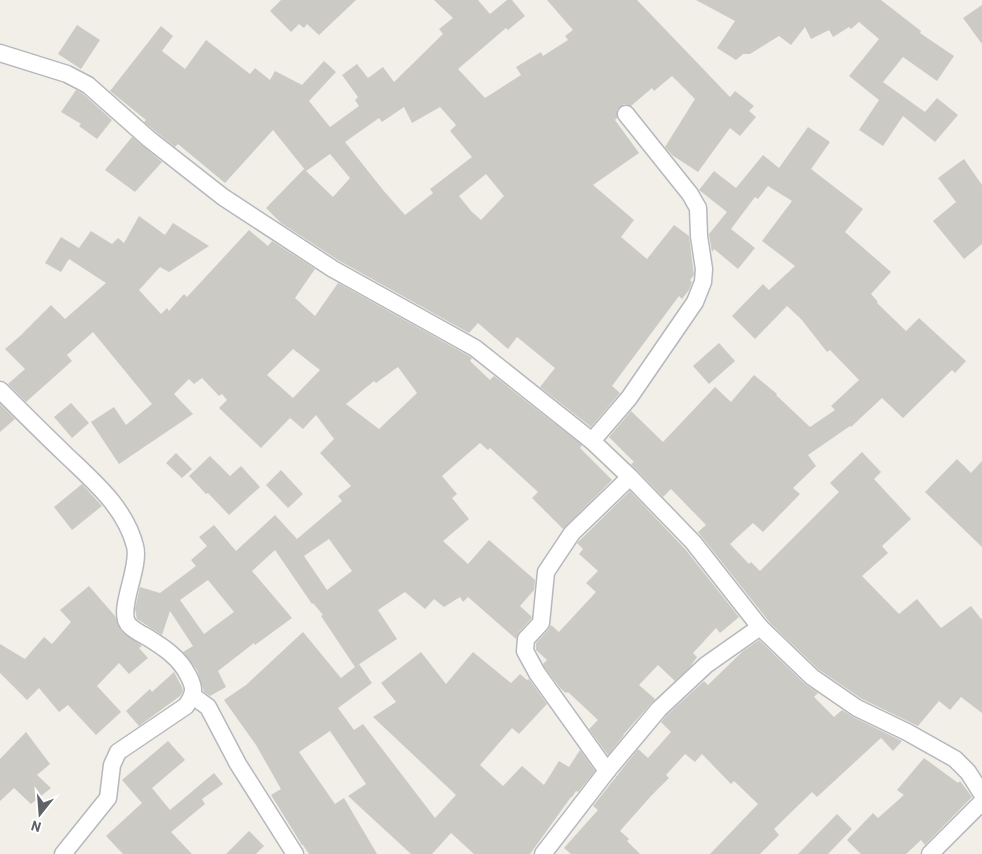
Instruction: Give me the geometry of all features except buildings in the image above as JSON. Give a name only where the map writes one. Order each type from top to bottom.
[{"type":"street","points":[[0,53],[67,74],[88,85],[149,138],[223,197],[333,269],[475,348],[592,441],[630,477],[694,542],[760,627],[812,677],[857,708],[907,732],[954,759],[968,772],[982,794]]},
{"type":"street","points":[[592,441],[629,398],[696,302],[703,282],[704,269],[699,236],[698,208],[690,194],[626,114]]},
{"type":"street","points":[[0,390],[104,493],[125,519],[136,547],[136,558],[124,613],[128,624],[166,648],[183,665],[193,685],[193,696],[186,706],[118,752],[112,764],[108,798],[63,854]]},
{"type":"street","points":[[607,771],[536,673],[525,651],[526,639],[541,623],[546,572],[572,533],[630,477]]},
{"type":"street","points":[[543,854],[607,771],[659,709],[706,665],[760,627]]},
{"type":"street","points":[[193,696],[208,707],[238,764],[295,854]]},
{"type":"street","points":[[930,854],[982,802]]}]
